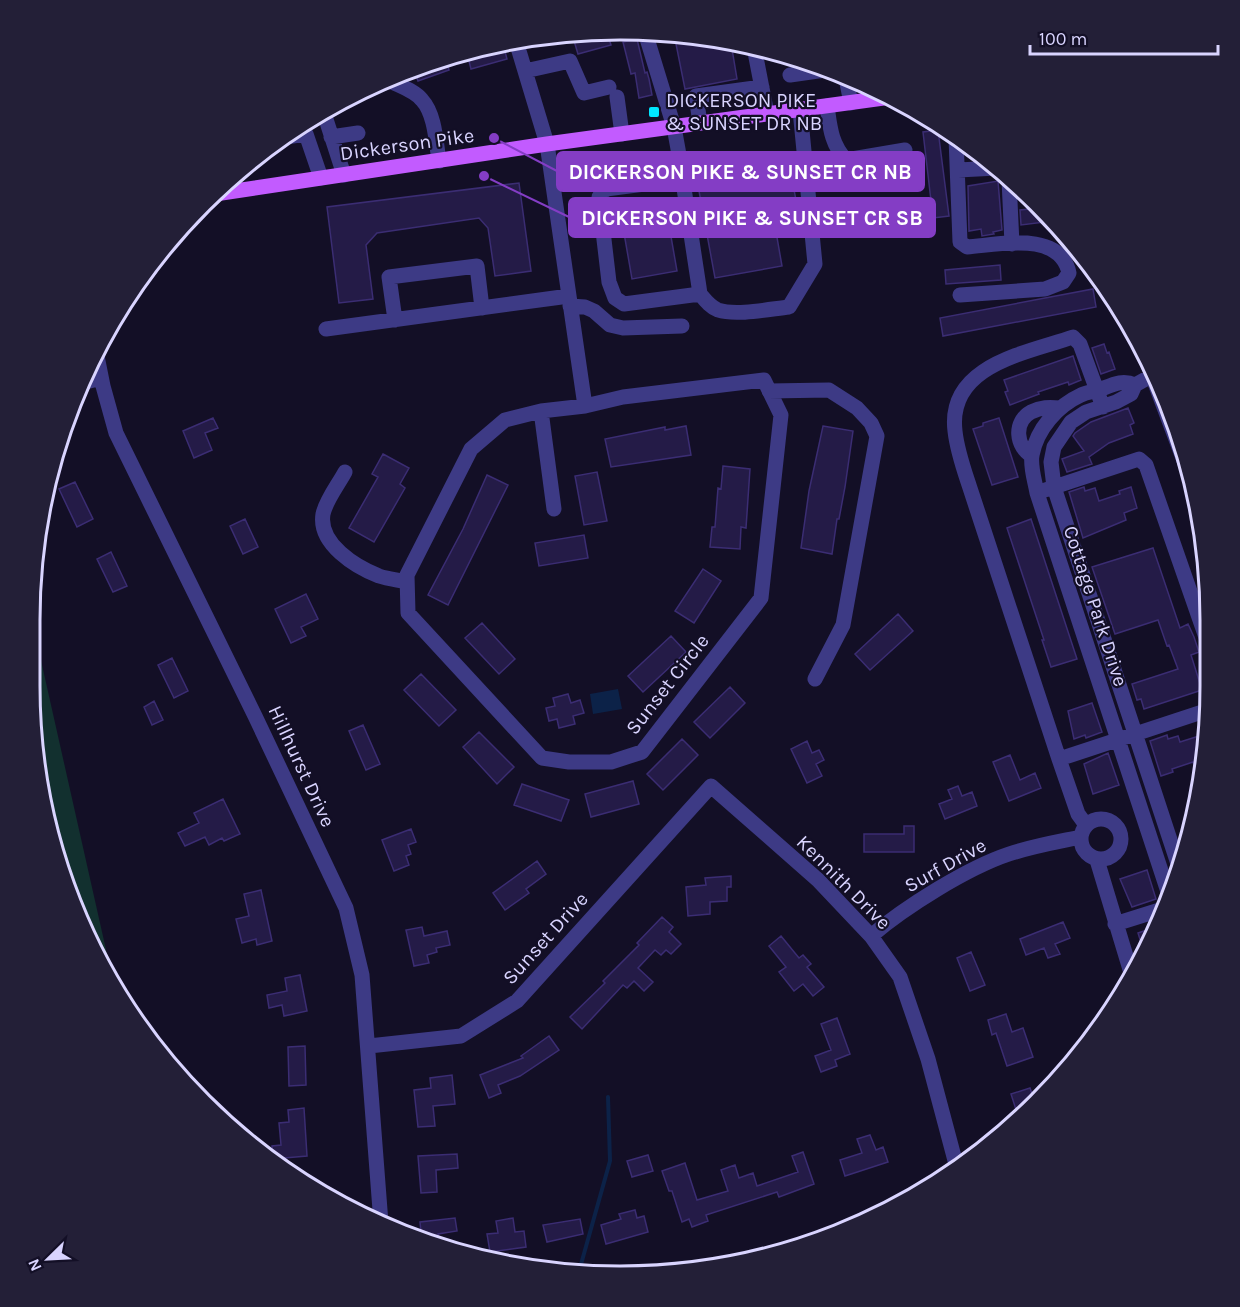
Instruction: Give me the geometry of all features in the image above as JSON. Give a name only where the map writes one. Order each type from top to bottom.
[{"type":"main road","name":"Dickerson Pike","points":[[230,192],[873,99]]},
{"type":"street","points":[[648,41],[674,127],[700,294],[718,310],[736,312],[789,307],[815,264],[800,110]]},
{"type":"street","points":[[519,50],[548,144],[585,406]]},
{"type":"street","points":[[756,57],[767,114]]},
{"type":"street","points":[[525,71],[570,61],[584,93],[613,92],[622,134]]},
{"type":"street","points":[[790,75],[809,72]]},
{"type":"street","points":[[397,85],[417,95],[426,106],[434,130],[439,160]]},
{"type":"street","points":[[700,123],[696,96],[762,87]]},
{"type":"street","points":[[848,88],[851,103]]},
{"type":"street","points":[[826,106],[832,141],[837,151],[846,160],[905,150]]},
{"type":"street","points":[[327,120],[344,175]]},
{"type":"street","points":[[332,136],[358,133]]},
{"type":"street","points":[[304,134],[306,134],[321,178]]},
{"type":"street","points":[[957,148],[960,242],[967,247],[1027,243],[1054,249],[1067,263],[1069,273],[1063,282],[1045,289],[960,295]]},
{"type":"street","points":[[958,170],[984,169]]},
{"type":"street","points":[[682,179],[606,189],[599,197],[609,282],[615,298],[624,304],[700,294]]},
{"type":"street","points":[[1010,192],[1012,244]]},
{"type":"street","points":[[395,320],[389,277],[477,266],[482,308]]},
{"type":"street","points":[[326,329],[482,308],[569,301],[594,311],[610,326],[623,328],[682,326]]},
{"type":"street","points":[[1103,407],[1080,344],[1073,337],[1004,360],[983,370],[966,388],[956,410],[954,429],[959,454],[1084,831],[1084,849],[1096,860],[1129,965]]},
{"type":"street","name":"Hillhurst Drive","points":[[99,367],[116,433],[346,908],[363,975],[380,1214]]},
{"type":"street","points":[[93,380],[101,378]]},
{"type":"street","name":"Cottage Park Drive","points":[[1146,378],[1135,385],[1131,394],[1116,402],[1086,412],[1071,422],[1062,432],[1054,447],[1051,462],[1054,487],[1175,854]]},
{"type":"street","name":"Sunset Circle","points":[[764,380],[769,391],[781,415],[761,598],[642,752],[611,762],[568,762],[542,758],[408,613],[406,575],[471,449],[505,420],[541,411],[764,380]]},
{"type":"street","name":"Cottage Park Drive","points":[[1135,385],[1127,381],[1097,390],[1082,395],[1060,408],[1046,425],[1032,456],[1037,493],[1165,883]]},
{"type":"street","points":[[769,391],[829,390],[857,408],[871,423],[877,436],[843,625],[815,679]]},
{"type":"street","points":[[1032,456],[1024,451],[1019,442],[1018,434],[1023,418],[1044,407],[1060,408]]},
{"type":"street","points":[[541,411],[554,509]]},
{"type":"street","points":[[1037,493],[1139,459],[1146,465],[1200,620]]},
{"type":"street","points":[[345,472],[322,516],[325,533],[335,548],[355,564],[380,577],[407,582]]},
{"type":"street","points":[[1059,759],[1199,713]]},
{"type":"street","name":"Sunset Drive","points":[[369,1046],[461,1036],[517,1001],[711,786]]},
{"type":"street","name":"Kennith Drive","points":[[711,786],[818,880],[872,936],[900,977],[928,1059],[955,1160]]},
{"type":"street","points":[[1084,831],[1098,819],[1112,822],[1120,833],[1121,840],[1116,852],[1106,859],[1096,860]]},
{"type":"street","name":"Surf Drive","points":[[872,936],[885,924],[973,869],[1008,854],[1084,831]]},
{"type":"street","points":[[1115,924],[1154,912]]},
{"type":"green space","points":[[40,656],[108,958],[85,909],[60,837],[45,763]]},
{"type":"water","points":[[618,689],[622,709],[593,714],[590,694]]},
{"type":"building","points":[[610,41],[611,45],[578,54],[575,43]]},
{"type":"building","points":[[637,41],[652,95],[639,98],[635,73],[631,74],[623,42]]},
{"type":"building","points":[[676,43],[732,52],[737,79],[685,89]]},
{"type":"building","points":[[505,52],[507,59],[471,69],[469,60]]},
{"type":"building","points":[[448,67],[449,70],[418,81],[417,78]]},
{"type":"building","points":[[931,131],[939,136],[949,216],[933,218],[923,132]]},
{"type":"building","points":[[767,167],[769,178],[791,174],[800,221],[775,226],[782,266],[715,278],[697,180]]},
{"type":"building","points":[[998,181],[1002,230],[982,236],[981,229],[969,231],[968,186]]},
{"type":"building","points":[[519,183],[531,271],[495,276],[488,228],[479,218],[377,233],[366,245],[373,299],[339,303],[327,207]]},
{"type":"building","points":[[665,202],[677,271],[632,279],[620,210]]},
{"type":"building","points":[[1029,209],[1042,222],[1021,225],[1020,210]]},
{"type":"building","points":[[1000,265],[1001,280],[946,284],[945,270]]},
{"type":"building","points":[[1093,289],[1096,307],[943,336],[940,318]]},
{"type":"building","points":[[1104,344],[1115,369],[1101,374],[1092,348]]},
{"type":"building","points":[[1073,356],[1081,380],[1038,392],[1039,394],[1010,405],[1005,392],[1008,391],[1004,380]]},
{"type":"building","points":[[1128,408],[1134,423],[1130,425],[1133,434],[1109,443],[1089,457],[1092,464],[1067,472],[1062,459],[1084,451],[1073,436],[1075,433],[1091,422]]},
{"type":"building","points":[[213,418],[218,428],[205,433],[212,450],[194,458],[183,431]]},
{"type":"building","points":[[999,418],[1018,477],[992,485],[973,429]]},
{"type":"building","points":[[686,426],[691,455],[611,467],[605,439],[665,427],[665,430]]},
{"type":"building","points":[[823,426],[853,431],[832,554],[801,548],[809,491]]},
{"type":"building","points":[[383,454],[409,468],[400,484],[405,488],[374,542],[349,528],[378,477],[372,474]]},
{"type":"building","points":[[723,466],[750,469],[746,528],[741,527],[740,549],[710,547]]},
{"type":"building","points":[[597,472],[607,521],[584,525],[575,476]]},
{"type":"building","points":[[487,475],[508,485],[448,605],[428,595],[463,529]]},
{"type":"building","points":[[75,482],[93,519],[77,527],[59,489]]},
{"type":"building","points":[[1084,487],[1085,491],[1095,488],[1099,501],[1120,494],[1119,491],[1131,487],[1137,508],[1124,513],[1126,520],[1083,538],[1069,492]]},
{"type":"building","points":[[245,519],[258,547],[243,554],[230,526]]},
{"type":"building","points":[[1031,519],[1077,659],[1051,667],[1007,528]]},
{"type":"building","points":[[584,535],[588,558],[539,566],[535,543]]},
{"type":"building","points":[[1153,548],[1180,628],[1188,624],[1199,652],[1191,655],[1200,684],[1200,691],[1144,709],[1141,699],[1137,700],[1132,684],[1178,669],[1158,620],[1115,634],[1092,567]]},
{"type":"building","points":[[111,552],[127,586],[113,592],[97,559]]},
{"type":"building","points":[[703,569],[721,581],[694,623],[675,611]]},
{"type":"building","points":[[306,594],[318,619],[301,627],[306,636],[291,643],[275,609]]},
{"type":"building","points":[[898,614],[913,631],[870,670],[855,654]]},
{"type":"building","points":[[482,623],[515,659],[499,674],[465,638]]},
{"type":"building","points":[[671,636],[686,652],[643,692],[628,676]]},
{"type":"building","points":[[172,658],[188,691],[174,698],[158,665]]},
{"type":"building","points":[[421,674],[456,710],[439,726],[404,690]]},
{"type":"building","points":[[730,687],[745,703],[710,738],[694,722]]},
{"type":"building","points":[[568,694],[571,703],[580,700],[584,713],[573,716],[575,724],[559,728],[557,719],[549,721],[546,708],[555,706],[553,698]]},
{"type":"building","points":[[154,701],[163,720],[152,725],[144,707]]},
{"type":"building","points":[[1092,703],[1102,732],[1086,738],[1085,735],[1074,739],[1068,711]]},
{"type":"building","points":[[363,725],[380,764],[366,770],[349,731]]},
{"type":"building","points":[[479,732],[514,767],[497,784],[463,747]]},
{"type":"building","points":[[1167,735],[1168,739],[1178,736],[1180,742],[1197,737],[1195,765],[1193,762],[1172,769],[1173,772],[1161,776],[1150,741]]},
{"type":"building","points":[[682,739],[698,755],[663,790],[647,774]]},
{"type":"building","points":[[807,741],[812,753],[819,750],[824,760],[816,764],[822,776],[807,783],[791,749]]},
{"type":"building","points":[[1108,753],[1119,785],[1093,794],[1084,764]]},
{"type":"building","points":[[1010,755],[1020,780],[1035,773],[1041,788],[1009,801],[993,762]]},
{"type":"building","points":[[633,781],[639,804],[591,817],[585,794]]},
{"type":"building","points":[[522,784],[569,800],[561,821],[514,805]]},
{"type":"building","points":[[958,786],[962,796],[972,792],[977,806],[945,819],[939,804],[952,799],[948,790]]},
{"type":"building","points":[[223,799],[240,834],[224,841],[222,838],[209,845],[205,837],[185,846],[178,833],[199,823],[194,813]]},
{"type":"building","points":[[904,826],[914,826],[914,852],[864,852],[864,834],[904,834]]},
{"type":"building","points":[[411,829],[416,842],[408,845],[411,854],[406,856],[409,865],[394,871],[382,840]]},
{"type":"building","points":[[537,861],[546,874],[526,889],[529,893],[505,910],[493,893]]},
{"type":"building","points":[[1147,870],[1156,899],[1132,907],[1120,879]]},
{"type":"building","points":[[731,876],[731,887],[727,887],[727,901],[710,902],[710,914],[688,916],[686,887],[706,885],[705,878]]},
{"type":"building","points":[[261,890],[272,941],[257,945],[256,939],[242,943],[236,919],[249,916],[244,894]]},
{"type":"building","points":[[662,917],[673,927],[669,932],[681,944],[671,954],[666,950],[661,955],[655,950],[638,968],[653,982],[644,991],[634,981],[627,988],[623,985],[582,1029],[570,1017],[605,983],[603,981],[639,945],[637,943]]},
{"type":"building","points":[[1063,922],[1070,938],[1055,944],[1060,954],[1048,958],[1044,948],[1026,955],[1020,939]]},
{"type":"building","points":[[422,927],[424,936],[447,931],[450,945],[436,948],[437,952],[427,955],[429,963],[414,966],[406,930]]},
{"type":"building","points":[[1146,930],[1141,941],[1138,933]]},
{"type":"building","points":[[781,936],[799,958],[803,955],[811,964],[807,967],[824,987],[813,996],[803,984],[794,991],[779,972],[786,967],[769,946]]},
{"type":"building","points":[[971,952],[985,985],[970,991],[957,958]]},
{"type":"building","points":[[300,975],[307,1011],[284,1016],[282,1005],[269,1008],[267,995],[287,991],[285,978]]},
{"type":"building","points":[[1006,1014],[1012,1032],[1023,1028],[1033,1057],[1007,1066],[996,1033],[992,1035],[988,1020]]},
{"type":"building","points":[[837,1018],[850,1054],[835,1060],[837,1066],[821,1072],[815,1056],[831,1050],[821,1024]]},
{"type":"building","points":[[549,1036],[559,1050],[520,1076],[498,1085],[501,1093],[489,1098],[480,1075],[523,1058],[521,1056]]},
{"type":"building","points":[[305,1046],[306,1085],[289,1086],[288,1047]]},
{"type":"building","points":[[452,1075],[455,1104],[433,1106],[435,1126],[418,1127],[414,1090],[431,1088],[430,1078]]},
{"type":"building","points":[[1030,1088],[1032,1094],[1016,1110],[1011,1094]]},
{"type":"building","points":[[304,1108],[307,1156],[283,1158],[272,1151],[272,1146],[281,1145],[279,1123],[289,1122],[288,1110]]},
{"type":"building","points":[[870,1135],[876,1150],[883,1147],[888,1162],[845,1176],[840,1160],[862,1153],[857,1139]]},
{"type":"building","points":[[803,1152],[814,1184],[779,1197],[777,1192],[706,1215],[708,1221],[692,1227],[689,1219],[682,1222],[672,1191],[669,1191],[662,1171],[685,1163],[697,1200],[728,1191],[721,1170],[735,1165],[739,1178],[753,1173],[757,1186],[798,1172],[792,1156]]},
{"type":"building","points":[[457,1154],[458,1168],[436,1170],[437,1192],[421,1193],[418,1156]]},
{"type":"building","points":[[648,1155],[653,1171],[632,1177],[627,1161]]},
{"type":"building","points":[[635,1210],[637,1218],[644,1216],[648,1232],[606,1244],[601,1225],[621,1219],[619,1214]]},
{"type":"building","points":[[455,1218],[457,1231],[438,1234],[438,1237],[421,1231],[420,1222]]},
{"type":"building","points":[[513,1218],[515,1232],[524,1231],[526,1247],[490,1251],[487,1234],[498,1233],[496,1221]]},
{"type":"building","points":[[580,1219],[583,1234],[547,1242],[543,1225]]},
{"type":"waterway","points":[[581,1265],[610,1161],[608,1097]]},
{"type":"place","name":"DICKERSON PIKE & SUNSET DR NB","points":[[654,112]]},
{"type":"place","name":"DICKERSON PIKE & SUNSET CR NB","points":[[494,138]]},
{"type":"place","name":"DICKERSON PIKE & SUNSET CR SB","points":[[484,176]]}]
